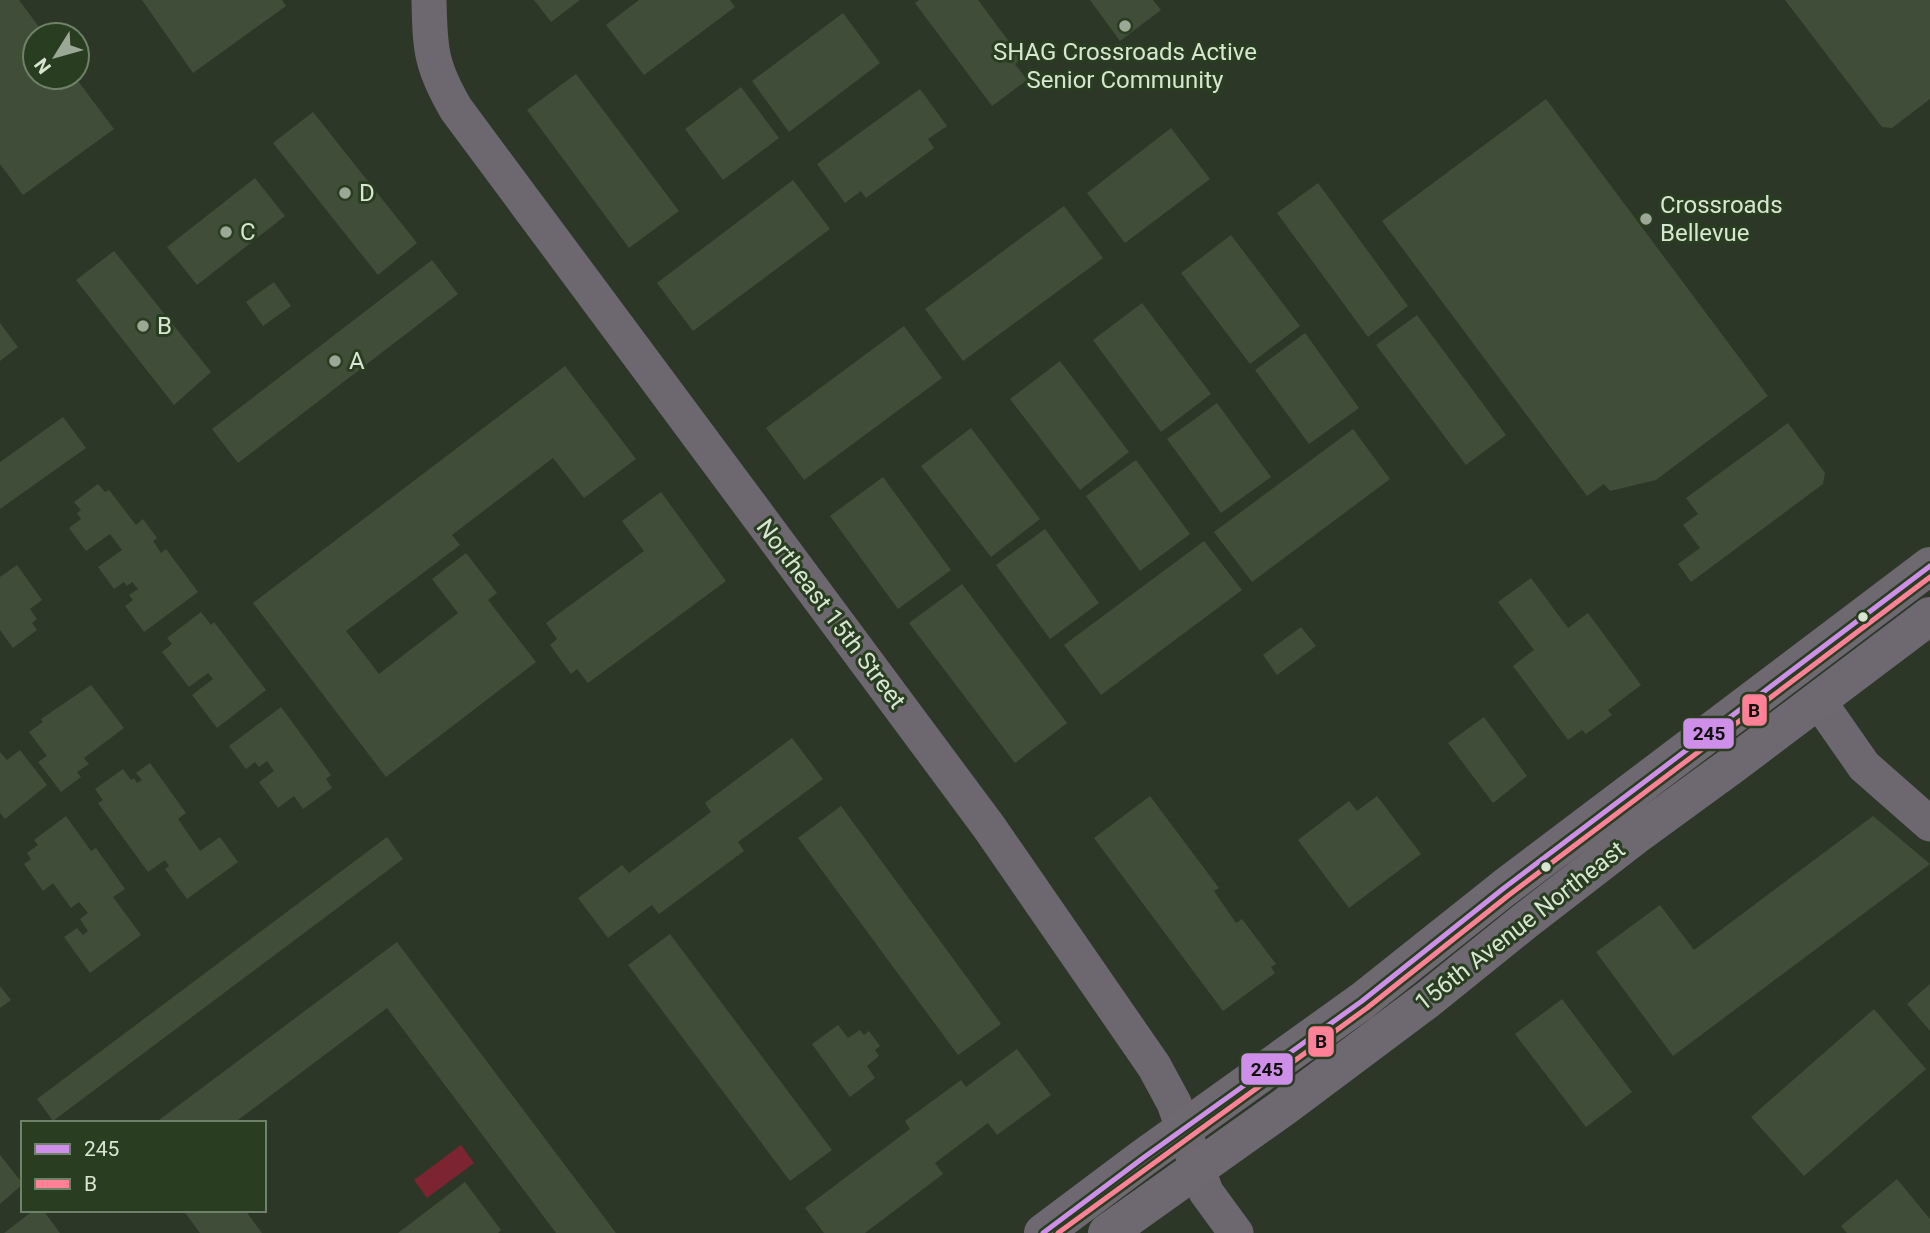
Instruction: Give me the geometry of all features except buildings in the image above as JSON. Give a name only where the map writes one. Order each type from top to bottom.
[{"type":"main road","name":"156th Avenue Northeast","points":[[1043,1233],[1362,1001],[1504,888],[1930,566]]},
{"type":"main road","name":"156th Avenue Northeast","points":[[1107,1233],[1427,1000],[1525,921],[1930,616]]},
{"type":"main road","points":[[1079,1233],[1151,1177],[1183,1130]]},
{"type":"street","name":"Northeast 15th Street","points":[[429,1],[430,48],[439,81],[456,109],[989,827],[1154,1066],[1174,1103],[1206,1192],[1236,1233]]},
{"type":"street","points":[[1818,700],[1864,766],[1930,824]]},
{"type":"shaded area","points":[[461,1145],[474,1163],[427,1198],[414,1180]]},
{"type":"transit line","name":"245","points":[[1043,1233],[1362,1001],[1504,888],[1930,566]]},
{"type":"transit line","name":"B","points":[[1058,1233],[1367,1008],[1509,895],[1930,577]]},
{"type":"place","name":"SHAG Crossroads Active Senior Community","points":[[1125,26]]},
{"type":"place","name":"D","points":[[345,193]]},
{"type":"place","name":"Crossroads Bellevue","points":[[1646,219]]},
{"type":"place","name":"C","points":[[226,232]]},
{"type":"place","name":"B","points":[[143,326]]},
{"type":"place","name":"A","points":[[335,361]]}]
